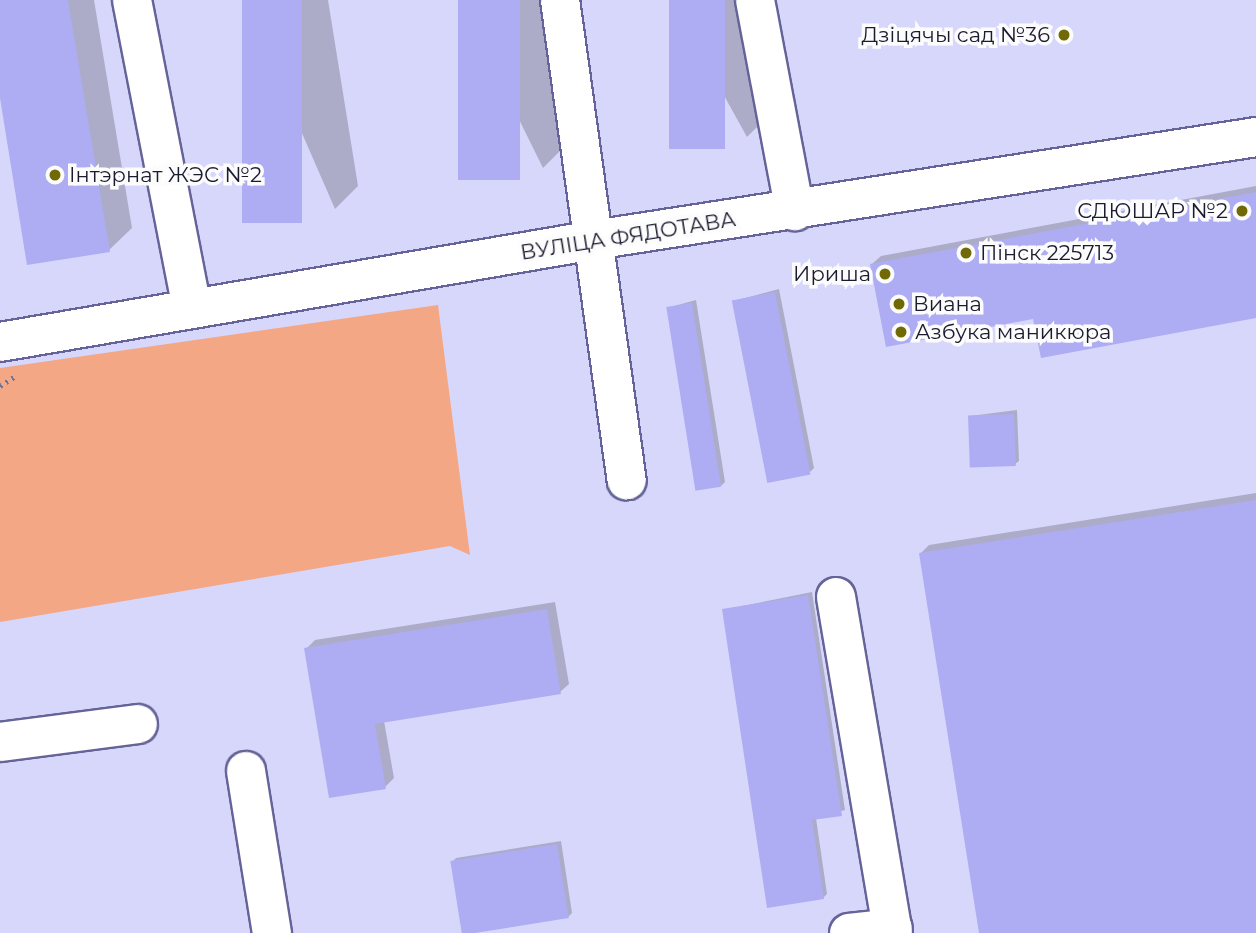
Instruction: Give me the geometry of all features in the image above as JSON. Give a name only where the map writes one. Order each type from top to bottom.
[{"type":"street","points":[[132,0],[192,308]]},
{"type":"street","points":[[560,0],[627,480]]},
{"type":"street","points":[[755,0],[795,211]]},
{"type":"street","name":"ВУЛІЦА ФЯДОТАВА","points":[[0,342],[594,240],[795,211],[1256,137]]},
{"type":"street","points":[[836,597],[893,931],[849,933]]},
{"type":"street","points":[[0,742],[138,724]]},
{"type":"street","points":[[246,771],[272,933]]},
{"type":"shaded area","points":[[438,305],[470,555],[450,546],[0,622],[0,368]]},
{"type":"building","name":"Інтэрнат ЖЭС №2","points":[[0,0],[68,0],[110,252],[27,265],[0,98]]},
{"type":"building","points":[[242,0],[302,0],[302,223],[242,223]]},
{"type":"building","points":[[458,0],[520,0],[520,180],[458,180]]},
{"type":"building","points":[[669,0],[725,0],[725,149],[669,149]]},
{"type":"building","points":[[1256,192],[1256,318],[1041,358],[1033,319],[886,347],[870,264]]},
{"type":"building","points":[[775,292],[810,475],[767,483],[732,300]]},
{"type":"building","points":[[692,303],[721,487],[695,491],[666,307]]},
{"type":"building","points":[[1014,414],[1016,466],[970,468],[968,416]]},
{"type":"building","points":[[1256,500],[1256,933],[979,933],[919,553]]},
{"type":"building","points":[[808,595],[842,816],[812,820],[824,899],[767,908],[722,609]]},
{"type":"building","points":[[547,609],[561,694],[375,724],[386,789],[329,798],[304,648]]},
{"type":"building","points":[[557,844],[569,918],[462,933],[450,861]]},
{"type":"place","name":"Дзіцячы сад №36","points":[[1064,35]]},
{"type":"place","name":"Інтэрнат ЖЭС №2","points":[[55,175]]},
{"type":"place","name":"СДЮШАР №2","points":[[1242,211]]},
{"type":"place","name":"Пінск 225713","points":[[966,253]]},
{"type":"place","name":"Ириша","points":[[885,274]]},
{"type":"place","name":"Виана","points":[[899,304]]},
{"type":"place","name":"Азбука маникюра","points":[[901,332]]}]
